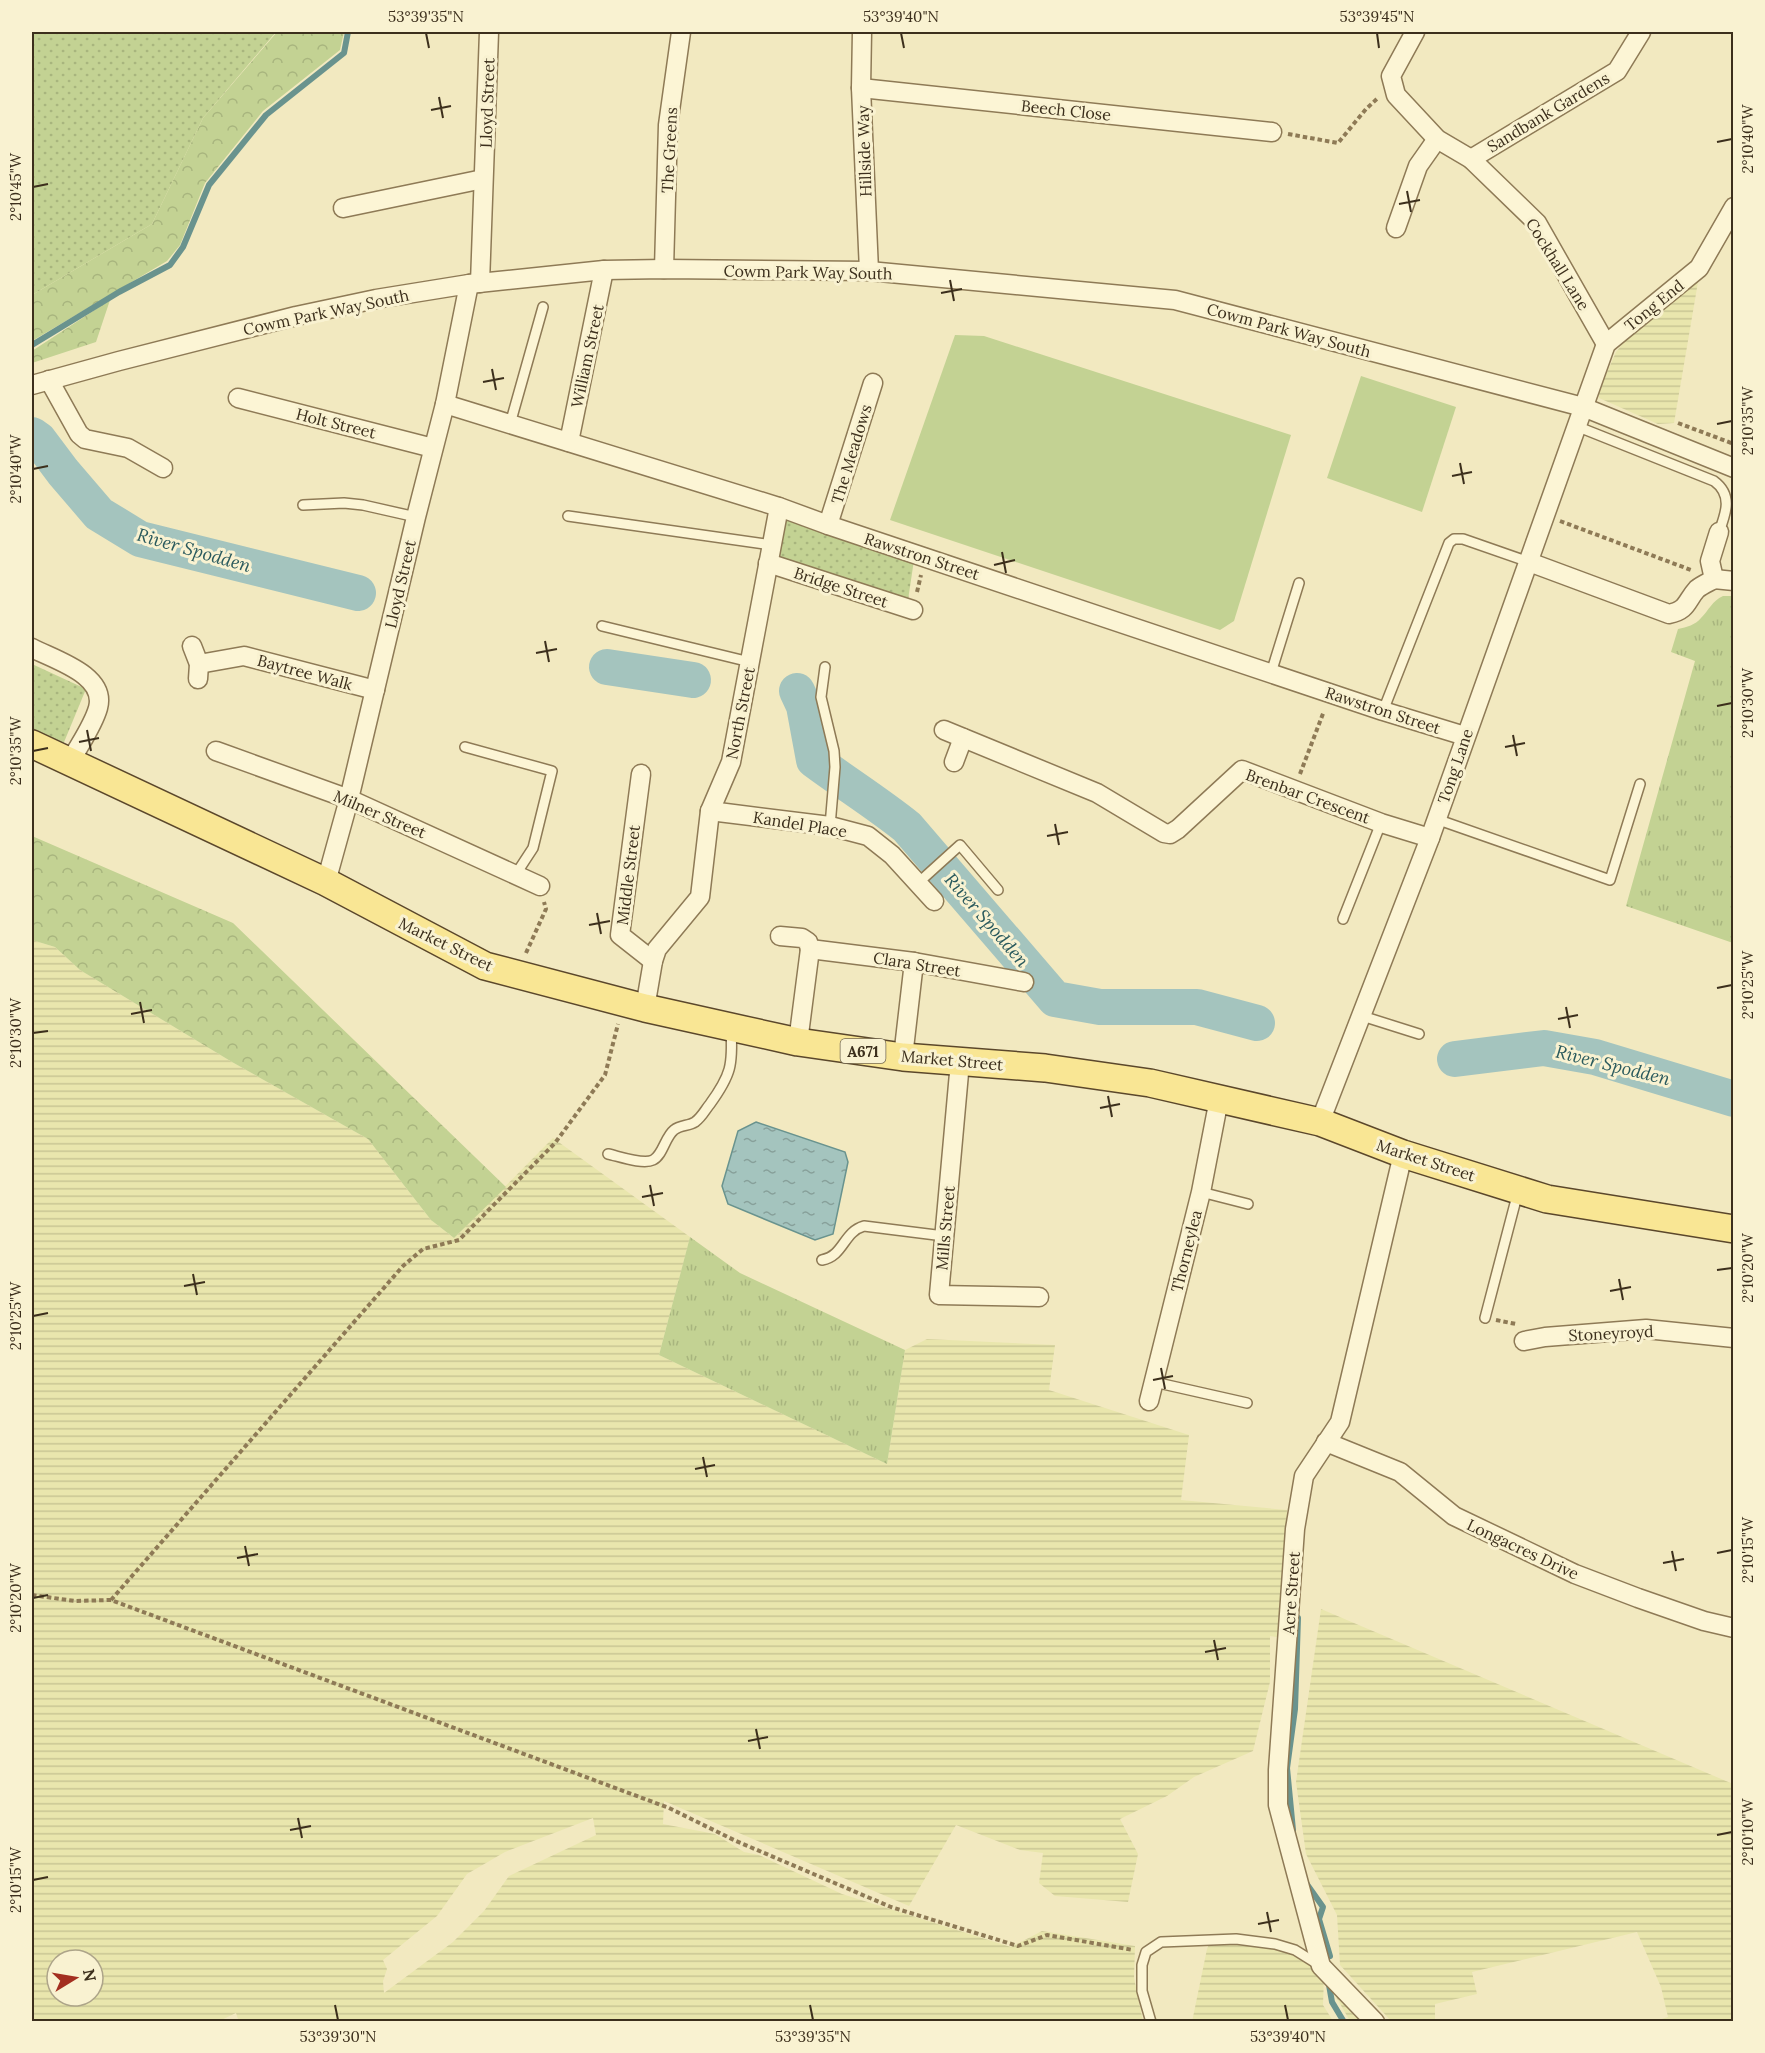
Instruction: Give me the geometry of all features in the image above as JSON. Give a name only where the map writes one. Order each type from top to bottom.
[{"type":"main road","name":"Market Street","points":[[32,744],[326,882],[485,966],[634,1006],[798,1042],[903,1057],[1045,1068],[1150,1083],[1320,1122],[1403,1154],[1547,1199],[1734,1229]]},
{"type":"street","name":"Lloyd Street","points":[[326,882],[349,799],[474,283],[483,179],[489,32]]},
{"type":"street","name":"The Greens","points":[[664,269],[668,125],[681,32]]},
{"type":"street","name":"Hillside Way","points":[[862,32],[861,87],[869,271]]},
{"type":"street","points":[[1394,90],[1391,76],[1415,32]]},
{"type":"street","name":"Sandbank Gardens","points":[[1471,159],[1617,71],[1641,32]]},
{"type":"street","name":"Beech Close","points":[[861,87],[1272,132]]},
{"type":"street","name":"Cockhall Lane","points":[[1394,90],[1437,139],[1471,159],[1537,223],[1606,344]]},
{"type":"street","points":[[1396,228],[1418,166],[1437,139]]},
{"type":"street","points":[[343,208],[483,179]]},
{"type":"street","name":"Tong End","points":[[1606,344],[1699,268],[1734,207]]},
{"type":"street","name":"Cowm Park Way South","points":[[40,383],[296,316],[376,299],[474,283],[604,270],[869,271],[1175,300],[1583,407],[1734,468]]},
{"type":"street","name":"William Street","points":[[569,442],[604,270]]},
{"type":"street","points":[[1583,407],[1606,344]]},
{"type":"street","points":[[40,383],[85,439],[128,448],[163,468]]},
{"type":"street","name":"The Meadows","points":[[828,525],[873,383]]},
{"type":"street","name":"Holt Street","points":[[238,398],[433,448]]},
{"type":"street","name":"Rawstron Street","points":[[445,405],[779,507],[1383,711],[1465,736]]},
{"type":"street","name":"Tong Lane","points":[[1320,1122],[1430,838],[1583,407]]},
{"type":"street","name":"North Street","points":[[634,1006],[663,939],[700,897],[710,811],[731,762],[779,507]]},
{"type":"street","points":[[1714,579],[1710,561],[1719,532]]},
{"type":"street","points":[[1529,562],[1669,614],[1686,607],[1697,589],[1714,579],[1734,581]]},
{"type":"street","name":"Bridge Street","points":[[768,564],[914,610]]},
{"type":"street","name":"Baytree Walk","points":[[192,646],[199,671],[244,656],[375,690]]},
{"type":"street","points":[[32,648],[84,675],[93,682],[98,691],[98,711],[70,762]]},
{"type":"street","name":"Brenbar Crescent","points":[[944,730],[1097,793],[1164,833],[1170,834],[1178,829],[1242,770],[1381,823],[1430,838]]},
{"type":"street","points":[[954,762],[963,738]]},
{"type":"street","name":"Milner Street","points":[[216,751],[349,799],[540,886]]},
{"type":"street","name":"Middle Street","points":[[641,774],[620,935],[652,961]]},
{"type":"street","name":"Kandel Place","points":[[710,811],[830,826],[868,836],[922,879],[934,901]]},
{"type":"street","points":[[780,936],[802,938],[808,942],[810,949],[798,1042]]},
{"type":"street","name":"Clara Street","points":[[810,949],[914,962],[1024,982]]},
{"type":"street","points":[[903,1057],[914,962]]},
{"type":"street","name":"Mills Street","points":[[960,1062],[939,1295],[1039,1297]]},
{"type":"street","name":"Thorneylea","points":[[1149,1401],[1201,1192],[1219,1099]]},
{"type":"street","name":"Acre Street","points":[[1375,2022],[1321,1966],[1278,1805],[1278,1770],[1295,1529],[1304,1476],[1340,1422],[1403,1154]]},
{"type":"street","name":"Stoneyroyd","points":[[1524,1341],[1545,1336],[1646,1329],[1734,1338]]},
{"type":"street","name":"Longacres Drive","points":[[1326,1442],[1400,1472],[1454,1516],[1575,1574],[1693,1617],[1734,1628]]},
{"type":"lane","points":[[510,424],[543,307]]},
{"type":"lane","points":[[1576,426],[1721,485],[1727,497],[1726,514],[1719,532]]},
{"type":"lane","points":[[303,505],[344,503],[363,505],[416,517]]},
{"type":"lane","points":[[568,516],[772,545]]},
{"type":"lane","points":[[1383,711],[1449,543],[1454,539],[1463,539],[1529,562]]},
{"type":"lane","points":[[1271,673],[1299,583]]},
{"type":"lane","points":[[602,626],[750,662]]},
{"type":"lane","points":[[825,667],[821,697],[836,767],[830,826]]},
{"type":"lane","points":[[465,747],[552,771],[533,848],[516,874]]},
{"type":"lane","points":[[1436,819],[1610,880],[1640,784]]},
{"type":"lane","points":[[1343,919],[1381,823]]},
{"type":"lane","points":[[922,879],[960,845],[998,890]]},
{"type":"lane","points":[[1362,1016],[1419,1034]]},
{"type":"lane","points":[[608,1154],[632,1160],[651,1161],[657,1158],[671,1132],[677,1127],[693,1123],[700,1117],[723,1087],[727,1077],[732,1050],[730,1028]]},
{"type":"lane","points":[[1485,1318],[1519,1190]]},
{"type":"lane","points":[[1201,1192],[1248,1204]]},
{"type":"lane","points":[[822,1260],[836,1255],[855,1229],[864,1226],[944,1236]]},
{"type":"lane","points":[[1154,1382],[1247,1403]]},
{"type":"lane","points":[[1151,2022],[1143,1991],[1142,1965],[1146,1952],[1161,1942],[1236,1939],[1275,1944],[1295,1950],[1321,1966]]},
{"type":"path","points":[[1272,132],[1338,142],[1366,109],[1394,90]]},
{"type":"path","points":[[1545,515],[1714,579]]},
{"type":"path","points":[[914,610],[924,557]]},
{"type":"path","points":[[1294,789],[1331,693]]},
{"type":"path","points":[[523,960],[546,909]]},
{"type":"path","points":[[111,1600],[403,1266],[423,1249],[459,1240],[555,1143],[605,1075],[634,1006]]},
{"type":"path","points":[[32,1595],[75,1602],[111,1600],[659,1803],[736,1841],[891,1906],[1018,1946],[1047,1935],[1146,1952]]},
{"type":"path","points":[[1673,2022],[1681,2022]]},
{"type":"shaded area","points":[[1698,282],[1674,423],[1658,424],[1599,398],[1598,393],[1616,352],[1632,332],[1661,305],[1683,294]]},
{"type":"shaded area","points":[[32,940],[55,947],[80,970],[232,1062],[368,1139],[431,1220],[454,1238],[553,1138],[690,1237],[659,1355],[887,1464],[905,1350],[927,1339],[1055,1345],[1049,1390],[1189,1435],[1181,1500],[1287,1510],[1283,1638],[1270,1636],[1270,1682],[1253,1751],[1194,1777],[1167,1796],[1120,1819],[1138,1854],[1128,1902],[1055,1896],[1039,1883],[1043,1853],[1020,1850],[956,1825],[909,1906],[664,1801],[663,1824],[715,1834],[744,1852],[759,1855],[842,1894],[1011,1947],[1042,1931],[1135,1946],[1134,1978],[1143,2021],[239,2022],[236,2013],[217,2022],[32,2021]],"holes":[[[593,1818],[596,1835],[509,1876],[484,1911],[453,1942],[384,1993],[383,1981],[387,1969],[383,1960],[437,1916],[467,1874],[505,1852]]]},
{"type":"shaded area","points":[[1321,1609],[1733,1784],[1733,2021],[1655,2021],[1668,2017],[1661,1987],[1637,1932],[1472,1972],[1477,1994],[1435,2004],[1435,2021],[1391,2021],[1340,1965],[1337,1915],[1306,1854],[1296,1782]]},
{"type":"shaded area","points":[[1210,1942],[1256,1945],[1287,1952],[1313,1967],[1324,1976],[1323,2005],[1333,2021],[1192,2022]]},
{"type":"shaded area","points":[[1335,1987],[1371,2021],[1350,2021],[1336,1997]]},
{"type":"green space","points":[[32,32],[276,32],[203,118],[152,224],[32,295]]},
{"type":"green space","points":[[277,32],[344,32],[340,50],[263,111],[205,183],[180,245],[167,261],[32,341],[32,295],[152,224],[203,118]]},
{"type":"green space","points":[[110,300],[96,342],[32,363],[32,351]]},
{"type":"green space","points":[[955,335],[984,336],[1291,435],[1234,621],[1220,630],[890,520]]},
{"type":"green space","points":[[1361,376],[1456,407],[1422,512],[1327,478]]},
{"type":"green space","points":[[786,520],[914,560],[908,600],[779,558]]},
{"type":"green space","points":[[1723,596],[1734,596],[1733,943],[1626,906],[1695,661],[1671,652],[1678,629],[1696,622],[1713,603]]},
{"type":"green space","points":[[32,664],[86,689],[62,747],[32,732]]},
{"type":"green space","points":[[32,836],[233,923],[506,1187],[454,1238],[431,1220],[368,1139],[232,1062],[80,970],[55,947],[32,940]]},
{"type":"green space","points":[[690,1237],[740,1273],[905,1350],[887,1464],[659,1355]]},
{"type":"water","points":[[756,1122],[845,1152],[848,1162],[833,1234],[815,1240],[728,1204],[722,1186],[738,1131]]},
{"type":"waterway","points":[[32,345],[119,292],[170,265],[183,247],[209,185],[266,115],[344,53],[348,32]]},
{"type":"waterway","name":"River Spodden","points":[[32,435],[39,440],[99,514],[140,539],[358,593]]},
{"type":"waterway","name":"River Spodden","points":[[607,667],[693,680]]},
{"type":"waterway","name":"River Spodden","points":[[797,691],[804,706],[814,760],[907,827],[1055,999],[1100,1007],[1197,1007],[1257,1023]]},
{"type":"waterway","name":"River Spodden","points":[[1455,1059],[1544,1048],[1595,1057],[1734,1099]]},
{"type":"waterway","points":[[1293,1830],[1287,1768],[1295,1709],[1298,1618]]},
{"type":"waterway","points":[[1306,1883],[1323,1907],[1319,1919],[1330,1956]]},
{"type":"waterway","points":[[1329,1985],[1332,2002],[1344,2022]]}]
